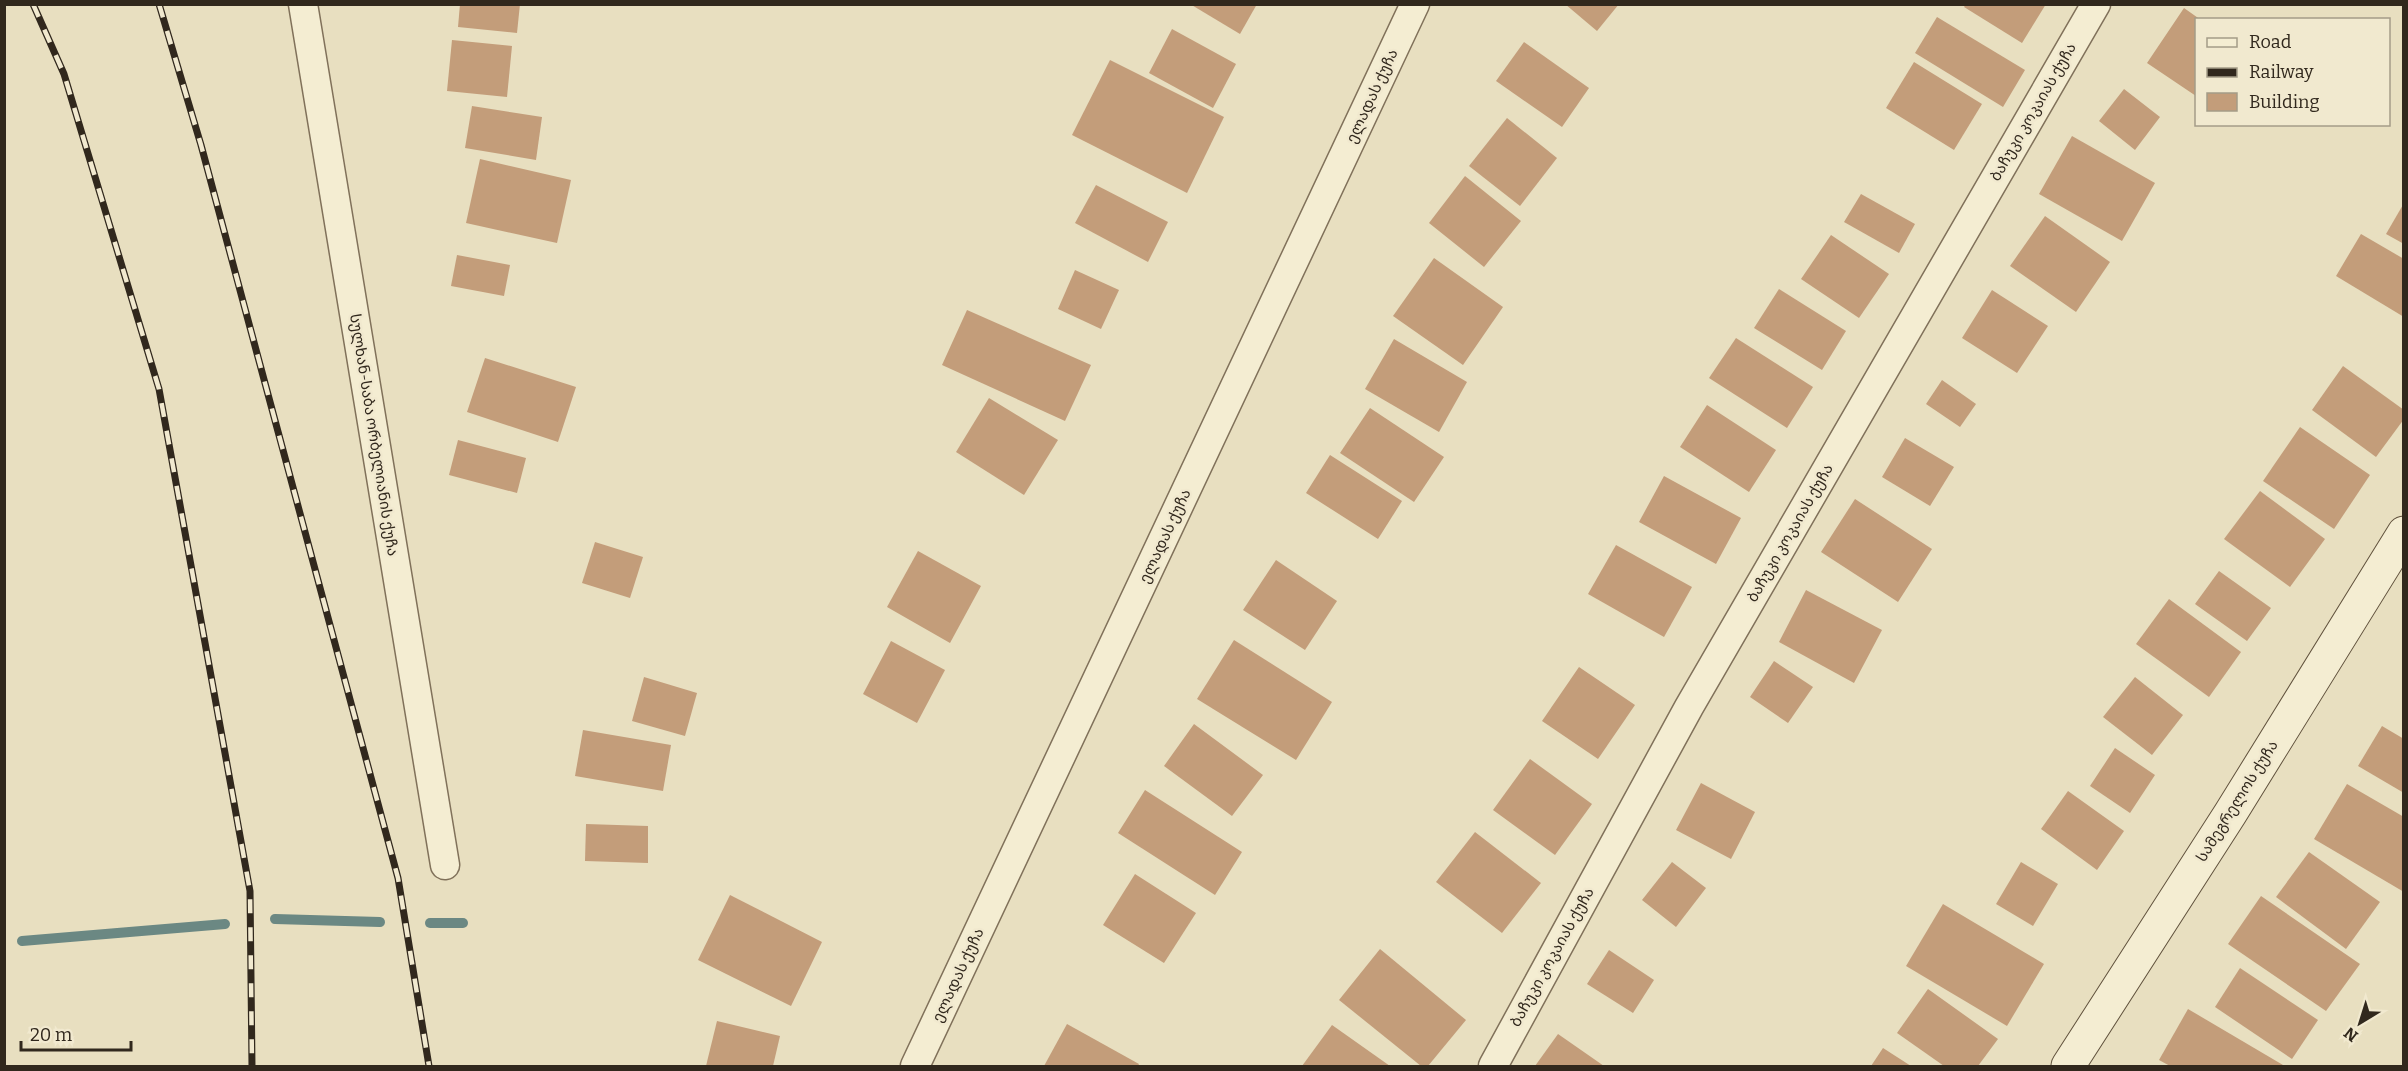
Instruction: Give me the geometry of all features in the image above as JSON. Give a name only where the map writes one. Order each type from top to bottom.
[{"type":"main road","name":"სამეგრელოს ქუჩა","points":[[2068,1066],[2230,814],[2403,533]]},
{"type":"street","name":"სულხან-საბა ორბელიანის ქუჩა","points":[[303,4],[445,865]]},
{"type":"street","name":"ელადას ქუჩა","points":[[915,1066],[1415,4]]},
{"type":"street","name":"ბაჩუკი კოკაიას ქუჩა","points":[[1493,1066],[1689,707],[2096,4]]},
{"type":"building","points":[[460,4],[520,4],[517,33],[458,27]]},
{"type":"building","points":[[1190,4],[1257,4],[1240,34]]},
{"type":"building","points":[[1565,4],[1619,4],[1597,31]]},
{"type":"building","points":[[1966,4],[2046,4],[2022,43],[1964,7]]},
{"type":"building","points":[[2184,8],[2198,18],[2195,18],[2195,95],[2147,63]]},
{"type":"building","points":[[1937,17],[2025,70],[2003,107],[1915,53]]},
{"type":"building","points":[[1172,29],[1236,64],[1213,108],[1149,73]]},
{"type":"building","points":[[452,40],[512,46],[507,97],[447,91]]},
{"type":"building","points":[[1524,42],[1589,88],[1562,127],[1496,81]]},
{"type":"building","points":[[1110,60],[1224,117],[1187,193],[1072,135]]},
{"type":"building","points":[[1914,62],[1982,104],[1954,150],[1886,108]]},
{"type":"building","points":[[2124,89],[2160,117],[2135,150],[2099,121]]},
{"type":"building","points":[[472,106],[542,117],[536,160],[465,148]]},
{"type":"building","points":[[1507,118],[1557,158],[1520,206],[1469,166]]},
{"type":"building","points":[[2072,136],[2155,183],[2122,241],[2039,194]]},
{"type":"building","points":[[480,159],[571,180],[557,243],[466,223]]},
{"type":"building","points":[[1465,176],[1521,221],[1484,267],[1429,223]]},
{"type":"building","points":[[1096,185],[1168,222],[1148,262],[1075,223]]},
{"type":"building","points":[[1861,194],[1915,224],[1899,253],[1844,222]]},
{"type":"building","points":[[2404,203],[2404,244],[2386,234]]},
{"type":"building","points":[[2045,216],[2110,262],[2076,312],[2010,266]]},
{"type":"building","points":[[2361,234],[2404,259],[2404,317],[2336,276]]},
{"type":"building","points":[[1831,235],[1889,274],[1859,318],[1801,279]]},
{"type":"building","points":[[457,255],[510,265],[504,296],[451,286]]},
{"type":"building","points":[[1434,258],[1503,307],[1463,365],[1393,316]]},
{"type":"building","points":[[1075,270],[1119,290],[1101,329],[1058,309]]},
{"type":"building","points":[[1779,289],[1846,331],[1822,370],[1754,328]]},
{"type":"building","points":[[1992,290],[2048,326],[2017,373],[1962,338]]},
{"type":"building","points":[[967,310],[1091,365],[1065,421],[942,365]]},
{"type":"building","points":[[1736,338],[1813,387],[1787,428],[1709,378]]},
{"type":"building","points":[[1394,339],[1467,382],[1439,432],[1365,389]]},
{"type":"building","points":[[485,358],[576,387],[558,442],[467,412]]},
{"type":"building","points":[[2343,366],[2404,410],[2404,419],[2376,457],[2312,410]]},
{"type":"building","points":[[1942,380],[1976,404],[1960,427],[1926,404]]},
{"type":"building","points":[[989,398],[1058,440],[1024,495],[956,452]]},
{"type":"building","points":[[1707,405],[1776,450],[1749,492],[1680,447]]},
{"type":"building","points":[[1370,408],[1444,457],[1414,502],[1340,453]]},
{"type":"building","points":[[2300,427],[2370,475],[2334,529],[2263,481]]},
{"type":"building","points":[[1905,438],[1954,467],[1930,506],[1882,477]]},
{"type":"building","points":[[458,440],[526,458],[517,493],[449,475]]},
{"type":"building","points":[[1330,455],[1402,501],[1378,539],[1306,493]]},
{"type":"building","points":[[1664,476],[1741,518],[1716,564],[1639,522]]},
{"type":"building","points":[[2260,491],[2325,539],[2290,587],[2224,539]]},
{"type":"building","points":[[1855,499],[1932,549],[1898,602],[1821,552]]},
{"type":"building","points":[[595,542],[643,557],[630,598],[582,583]]},
{"type":"building","points":[[1616,545],[1692,587],[1664,637],[1588,594]]},
{"type":"building","points":[[918,551],[981,586],[950,643],[887,607]]},
{"type":"building","points":[[1276,560],[1337,601],[1305,650],[1243,610]]},
{"type":"building","points":[[2219,571],[2271,608],[2247,641],[2195,604]]},
{"type":"building","points":[[1806,590],[1882,630],[1854,683],[1779,642]]},
{"type":"building","points":[[2169,599],[2241,652],[2209,697],[2136,644]]},
{"type":"building","points":[[1234,640],[1332,702],[1296,760],[1197,699]]},
{"type":"building","points":[[891,641],[945,670],[917,723],[863,694]]},
{"type":"building","points":[[1774,661],[1813,687],[1788,723],[1750,697]]},
{"type":"building","points":[[1579,667],[1635,705],[1598,759],[1542,721]]},
{"type":"building","points":[[644,677],[697,693],[685,736],[632,721]]},
{"type":"building","points":[[2135,677],[2183,715],[2152,755],[2103,717]]},
{"type":"building","points":[[1194,724],[1263,775],[1232,816],[1164,766]]},
{"type":"building","points":[[2382,726],[2404,739],[2404,793],[2358,766]]},
{"type":"building","points":[[583,730],[671,745],[663,791],[575,776]]},
{"type":"building","points":[[2115,748],[2155,775],[2130,813],[2090,786]]},
{"type":"building","points":[[1530,759],[1592,804],[1555,855],[1493,810]]},
{"type":"building","points":[[1701,783],[1755,812],[1731,859],[1676,830]]},
{"type":"building","points":[[2347,784],[2404,817],[2404,892],[2314,839]]},
{"type":"building","points":[[1145,790],[1242,852],[1215,895],[1118,833]]},
{"type":"building","points":[[2068,791],[2124,831],[2097,870],[2041,829]]},
{"type":"building","points":[[586,824],[648,826],[648,863],[585,861]]},
{"type":"building","points":[[1475,832],[1541,883],[1502,933],[1436,882]]},
{"type":"building","points":[[2309,852],[2380,902],[2346,949],[2276,897]]},
{"type":"building","points":[[1672,862],[1706,888],[1676,927],[1642,900]]},
{"type":"building","points":[[2021,862],[2058,884],[2033,926],[1996,904]]},
{"type":"building","points":[[1135,874],[1196,913],[1164,963],[1103,925]]},
{"type":"building","points":[[730,895],[822,942],[791,1006],[698,960]]},
{"type":"building","points":[[2261,896],[2360,964],[2326,1011],[2228,944]]},
{"type":"building","points":[[1943,904],[2044,964],[2007,1026],[1906,966]]},
{"type":"building","points":[[1380,949],[1466,1020],[1428,1066],[1421,1066],[1339,1000]]},
{"type":"building","points":[[1609,950],[1654,980],[1633,1013],[1587,984]]},
{"type":"building","points":[[2240,968],[2318,1020],[2292,1059],[2215,1007]]},
{"type":"building","points":[[1928,989],[1998,1039],[1978,1066],[1944,1066],[1897,1033]]},
{"type":"building","points":[[2188,1009],[2283,1066],[2170,1066],[2159,1060]]},
{"type":"building","points":[[717,1021],[780,1036],[773,1066],[706,1066]]},
{"type":"building","points":[[1067,1024],[1139,1064],[1138,1066],[1044,1066]]},
{"type":"building","points":[[1332,1025],[1390,1066],[1302,1066]]},
{"type":"building","points":[[1558,1034],[1604,1066],[1535,1066]]},
{"type":"building","points":[[1883,1048],[1911,1066],[1871,1066]]},
{"type":"waterway","points":[[275,919],[380,922]]},
{"type":"waterway","points":[[430,923],[463,923]]},
{"type":"waterway","points":[[22,941],[225,924]]},
{"type":"railway","points":[[33,4],[64,74],[159,389],[250,891],[252,1066]]},
{"type":"railway","points":[[159,4],[201,145],[398,878],[429,1066]]}]
